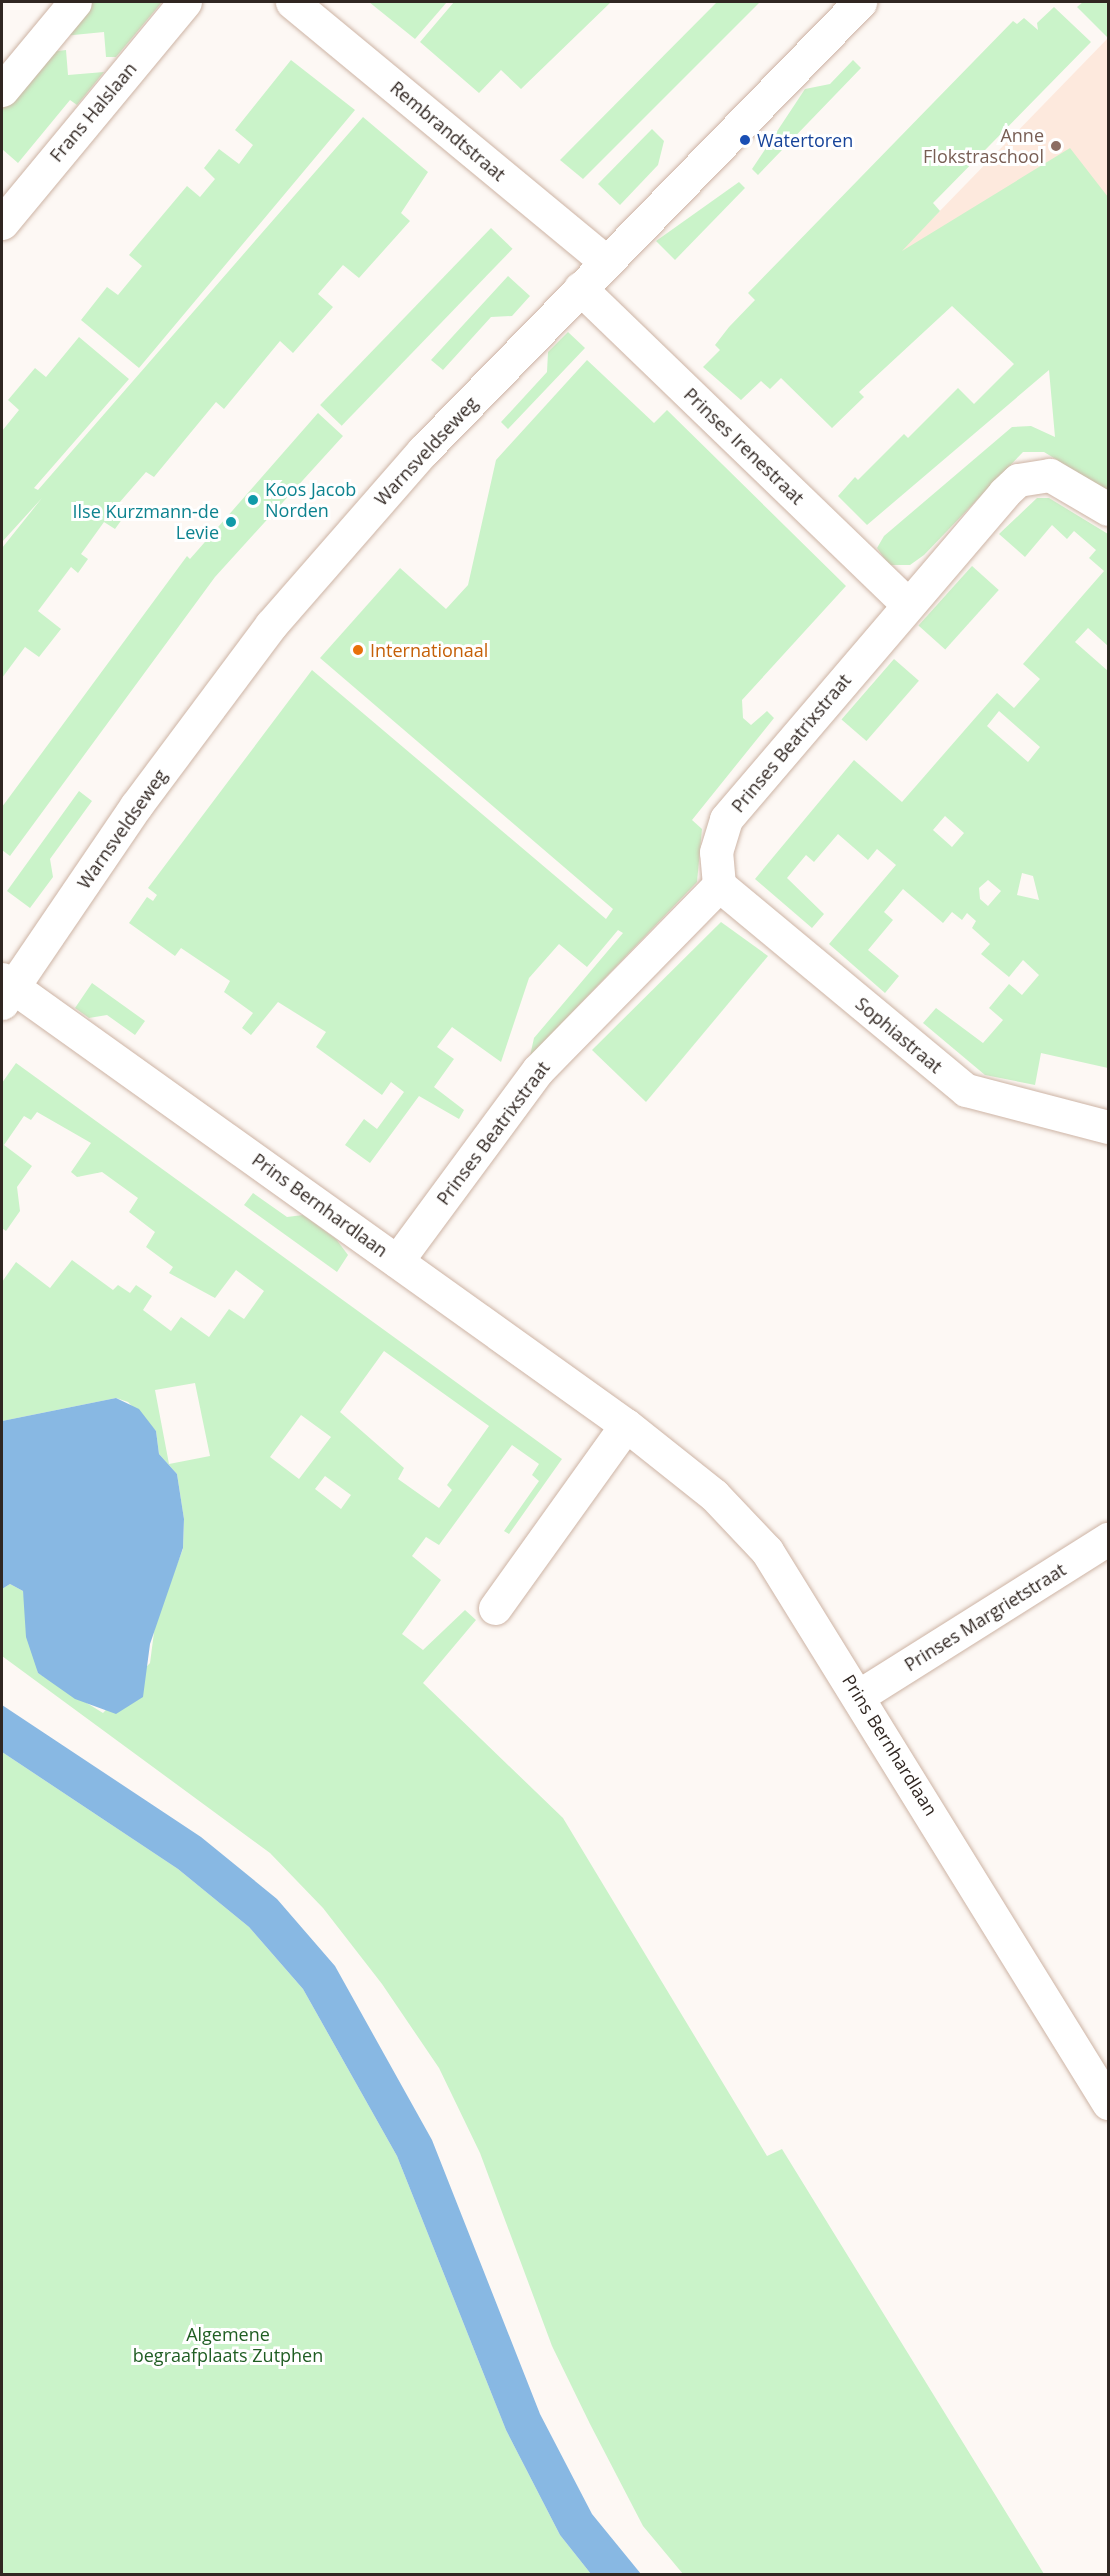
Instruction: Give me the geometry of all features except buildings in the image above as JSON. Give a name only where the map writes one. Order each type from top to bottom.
[{"type":"street","points":[[2,90],[75,2]]},
{"type":"street","name":"Frans Halslaan","points":[[7,205],[185,2]]},
{"type":"street","name":"Rembrandtstraat","points":[[292,2],[605,261]]},
{"type":"street","name":"Warnsveldseweg","points":[[5,989],[136,806],[271,625],[423,452],[605,261],[860,2]]},
{"type":"street","name":"Prinses Irenestraat","points":[[580,288],[908,605]]},
{"type":"street","name":"Prinses Beatrixstraat","points":[[397,1261],[538,1070],[719,885],[716,852],[726,819],[1018,480],[1050,475],[1108,509]]},
{"type":"street","name":"Sophiastraat","points":[[719,885],[966,1090],[1108,1128]]},
{"type":"street","name":"Prins Bernhardlaan","points":[[5,989],[397,1261],[626,1425],[714,1495],[767,1551],[860,1695],[1105,2088]]},
{"type":"street","points":[[495,1608],[626,1425]]},
{"type":"street","name":"Prinses Margrietstraat","points":[[860,1695],[1108,1539]]},
{"type":"shaded area","name":"Anne Flokstraschool","points":[[1108,38],[1108,299],[899,253]]},
{"type":"green space","points":[[91,2],[162,2],[116,57],[106,57],[104,32],[63,36]]},
{"type":"green space","points":[[369,2],[447,2],[415,39]]},
{"type":"green space","points":[[454,2],[611,2],[521,89],[501,70],[479,93],[420,42]]},
{"type":"green space","points":[[717,2],[760,2],[583,179],[560,160]]},
{"type":"green space","points":[[1083,2],[1108,2],[1108,38],[1077,7]]},
{"type":"green space","points":[[1054,7],[1091,42],[933,203],[940,211],[902,251],[1070,148],[1108,197],[1108,491],[1044,452],[1023,452],[924,555],[910,565],[889,565],[877,548],[884,536],[1012,427],[1031,426],[1055,437],[1049,370],[867,525],[838,496],[855,477],[858,480],[904,434],[908,438],[958,388],[974,404],[1014,364],[952,306],[859,392],[864,397],[832,428],[781,378],[770,389],[761,381],[741,400],[703,367],[720,350],[715,345],[755,300],[748,293],[933,103],[1013,21],[1017,24],[1024,18],[1038,30],[1037,23]]},
{"type":"green space","points":[[66,50],[68,75],[104,72],[77,105],[70,100],[18,163],[2,149],[2,110],[50,52]]},
{"type":"green space","points":[[291,60],[355,110],[139,368],[81,320],[107,287],[118,295],[142,266],[129,255],[187,186],[200,197],[215,179],[204,168],[219,149],[239,164],[253,145],[235,130]]},
{"type":"green space","points":[[853,60],[861,68],[758,175],[752,169],[805,89],[830,84]]},
{"type":"green space","points":[[363,117],[428,172],[401,213],[410,221],[359,278],[343,265],[318,294],[333,307],[293,353],[280,341],[224,409],[216,402],[154,477],[146,472],[119,503],[128,511],[115,529],[104,522],[81,554],[88,559],[78,573],[71,567],[38,611],[61,629],[39,657],[25,647],[2,678],[2,548],[42,498],[2,542],[2,431],[19,410],[8,400],[35,368],[46,377],[79,337],[129,379],[34,488],[38,490]]},
{"type":"green space","points":[[652,129],[664,141],[658,165],[620,205],[598,184]]},
{"type":"green space","points":[[739,182],[745,188],[675,260],[656,241]]},
{"type":"green space","points":[[491,228],[513,249],[342,426],[320,405]]},
{"type":"green space","points":[[508,276],[530,296],[512,316],[491,317],[443,370],[431,360]]},
{"type":"green space","points":[[568,332],[585,348],[508,429],[501,422],[547,372],[548,352]]},
{"type":"green space","points":[[587,360],[654,423],[667,410],[846,586],[742,700],[743,718],[751,725],[767,711],[774,718],[692,820],[702,829],[697,882],[530,1056],[534,1038],[623,933],[618,930],[587,967],[559,944],[529,978],[501,1062],[452,1027],[437,1047],[454,1059],[434,1087],[464,1110],[459,1119],[419,1096],[370,1163],[345,1145],[364,1119],[377,1129],[404,1092],[391,1082],[382,1095],[316,1047],[326,1032],[278,1002],[251,1035],[242,1028],[253,1013],[224,992],[230,981],[181,948],[175,956],[129,923],[147,897],[153,901],[157,895],[148,888],[312,670],[606,919],[613,909],[320,658],[400,568],[446,609],[468,585],[496,460]]},
{"type":"green space","points":[[318,413],[343,436],[215,577],[10,856],[2,850],[2,807],[187,556],[190,559]]},
{"type":"green space","points":[[1037,498],[1049,498],[1108,534],[1108,646],[1088,628],[1075,642],[1108,671],[1108,1068],[1041,1053],[1035,1085],[985,1075],[923,1023],[936,1008],[983,1043],[1003,1020],[989,1008],[1009,984],[1022,995],[1039,975],[1023,960],[1009,977],[981,954],[990,944],[972,928],[976,921],[967,913],[962,920],[952,912],[943,923],[903,889],[884,912],[893,920],[868,950],[899,976],[885,993],[829,944],[896,865],[877,849],[868,860],[838,834],[814,862],[806,855],[787,878],[824,914],[812,928],[755,879],[854,760],[902,802],[997,693],[1014,708],[1040,679],[1023,664],[1104,571],[1089,558],[1096,550],[1074,531],[1067,539],[1052,525],[1025,557],[999,534]],"holes":[[[999,711],[1040,747],[1028,762],[987,726]],[[945,816],[964,833],[952,847],[933,830]],[[1022,873],[1033,876],[1039,900],[1017,895]],[[988,880],[1001,891],[988,906],[980,899],[979,888]]]},
{"type":"green space","points":[[972,566],[999,590],[945,650],[918,625]]},
{"type":"green space","points":[[894,659],[919,681],[866,741],[842,719]]},
{"type":"green space","points":[[79,791],[92,801],[50,859],[53,877],[30,908],[7,891]]},
{"type":"green space","points":[[721,922],[768,956],[646,1102],[592,1050]]},
{"type":"green space","points":[[92,983],[145,1021],[135,1035],[107,1015],[89,1018],[75,1008]]},
{"type":"green space","points":[[16,1063],[562,1459],[509,1534],[504,1531],[539,1481],[532,1475],[539,1464],[512,1445],[439,1545],[426,1537],[412,1556],[441,1580],[402,1634],[423,1650],[465,1610],[476,1620],[423,1683],[563,1818],[767,2156],[782,2149],[1044,2574],[683,2574],[643,2526],[590,2424],[552,2346],[480,2153],[439,2068],[382,1984],[323,1908],[270,1853],[2,1656],[2,1589],[10,1584],[23,1591],[38,1673],[103,1713],[150,1663],[156,1617],[183,1549],[184,1519],[177,1474],[159,1454],[156,1431],[128,1402],[116,1398],[2,1421],[2,1282],[16,1262],[50,1288],[72,1260],[113,1290],[118,1285],[130,1293],[136,1285],[152,1296],[143,1310],[171,1331],[181,1317],[209,1337],[229,1309],[244,1319],[264,1291],[236,1270],[215,1298],[169,1273],[173,1267],[146,1247],[155,1232],[129,1212],[138,1198],[102,1172],[77,1177],[71,1172],[91,1143],[37,1112],[31,1120],[24,1116],[4,1145],[32,1166],[17,1187],[20,1211],[6,1231],[2,1228],[2,1083]],"holes":[[[384,1351],[489,1426],[447,1485],[452,1490],[439,1508],[398,1479],[404,1468],[340,1412]],[[195,1383],[210,1456],[169,1464],[155,1390]],[[301,1415],[331,1437],[299,1479],[270,1457]],[[325,1476],[351,1495],[341,1509],[315,1489]]]},
{"type":"green space","points":[[253,1193],[287,1217],[303,1215],[336,1239],[348,1255],[337,1272],[244,1205]]},
{"type":"green space","name":"Algemene begraafplaats Zutphen","points":[[2,1752],[178,1869],[249,1927],[303,1989],[397,2156],[506,2430],[560,2535],[591,2574],[2,2574]]},
{"type":"water","points":[[116,1398],[139,1409],[156,1431],[159,1454],[177,1474],[184,1519],[183,1548],[150,1644],[143,1697],[116,1714],[75,1699],[38,1673],[26,1637],[23,1591],[10,1584],[2,1589],[2,1421]]},
{"type":"water","points":[[2,1705],[201,1837],[277,1899],[335,1966],[432,2140],[540,2414],[592,2514],[641,2574],[591,2574],[560,2535],[506,2430],[397,2156],[303,1989],[249,1927],[178,1869],[2,1752]]},
{"type":"place","name":"Watertoren","points":[[745,140]]},
{"type":"place","name":"Anne Flokstraschool","points":[[1056,146]]},
{"type":"place","name":"Koos Jacob Norden","points":[[253,500]]},
{"type":"place","name":"Ilse Kurzmann-de Levie","points":[[231,522]]},
{"type":"place","name":"Internationaal","points":[[358,650]]}]
